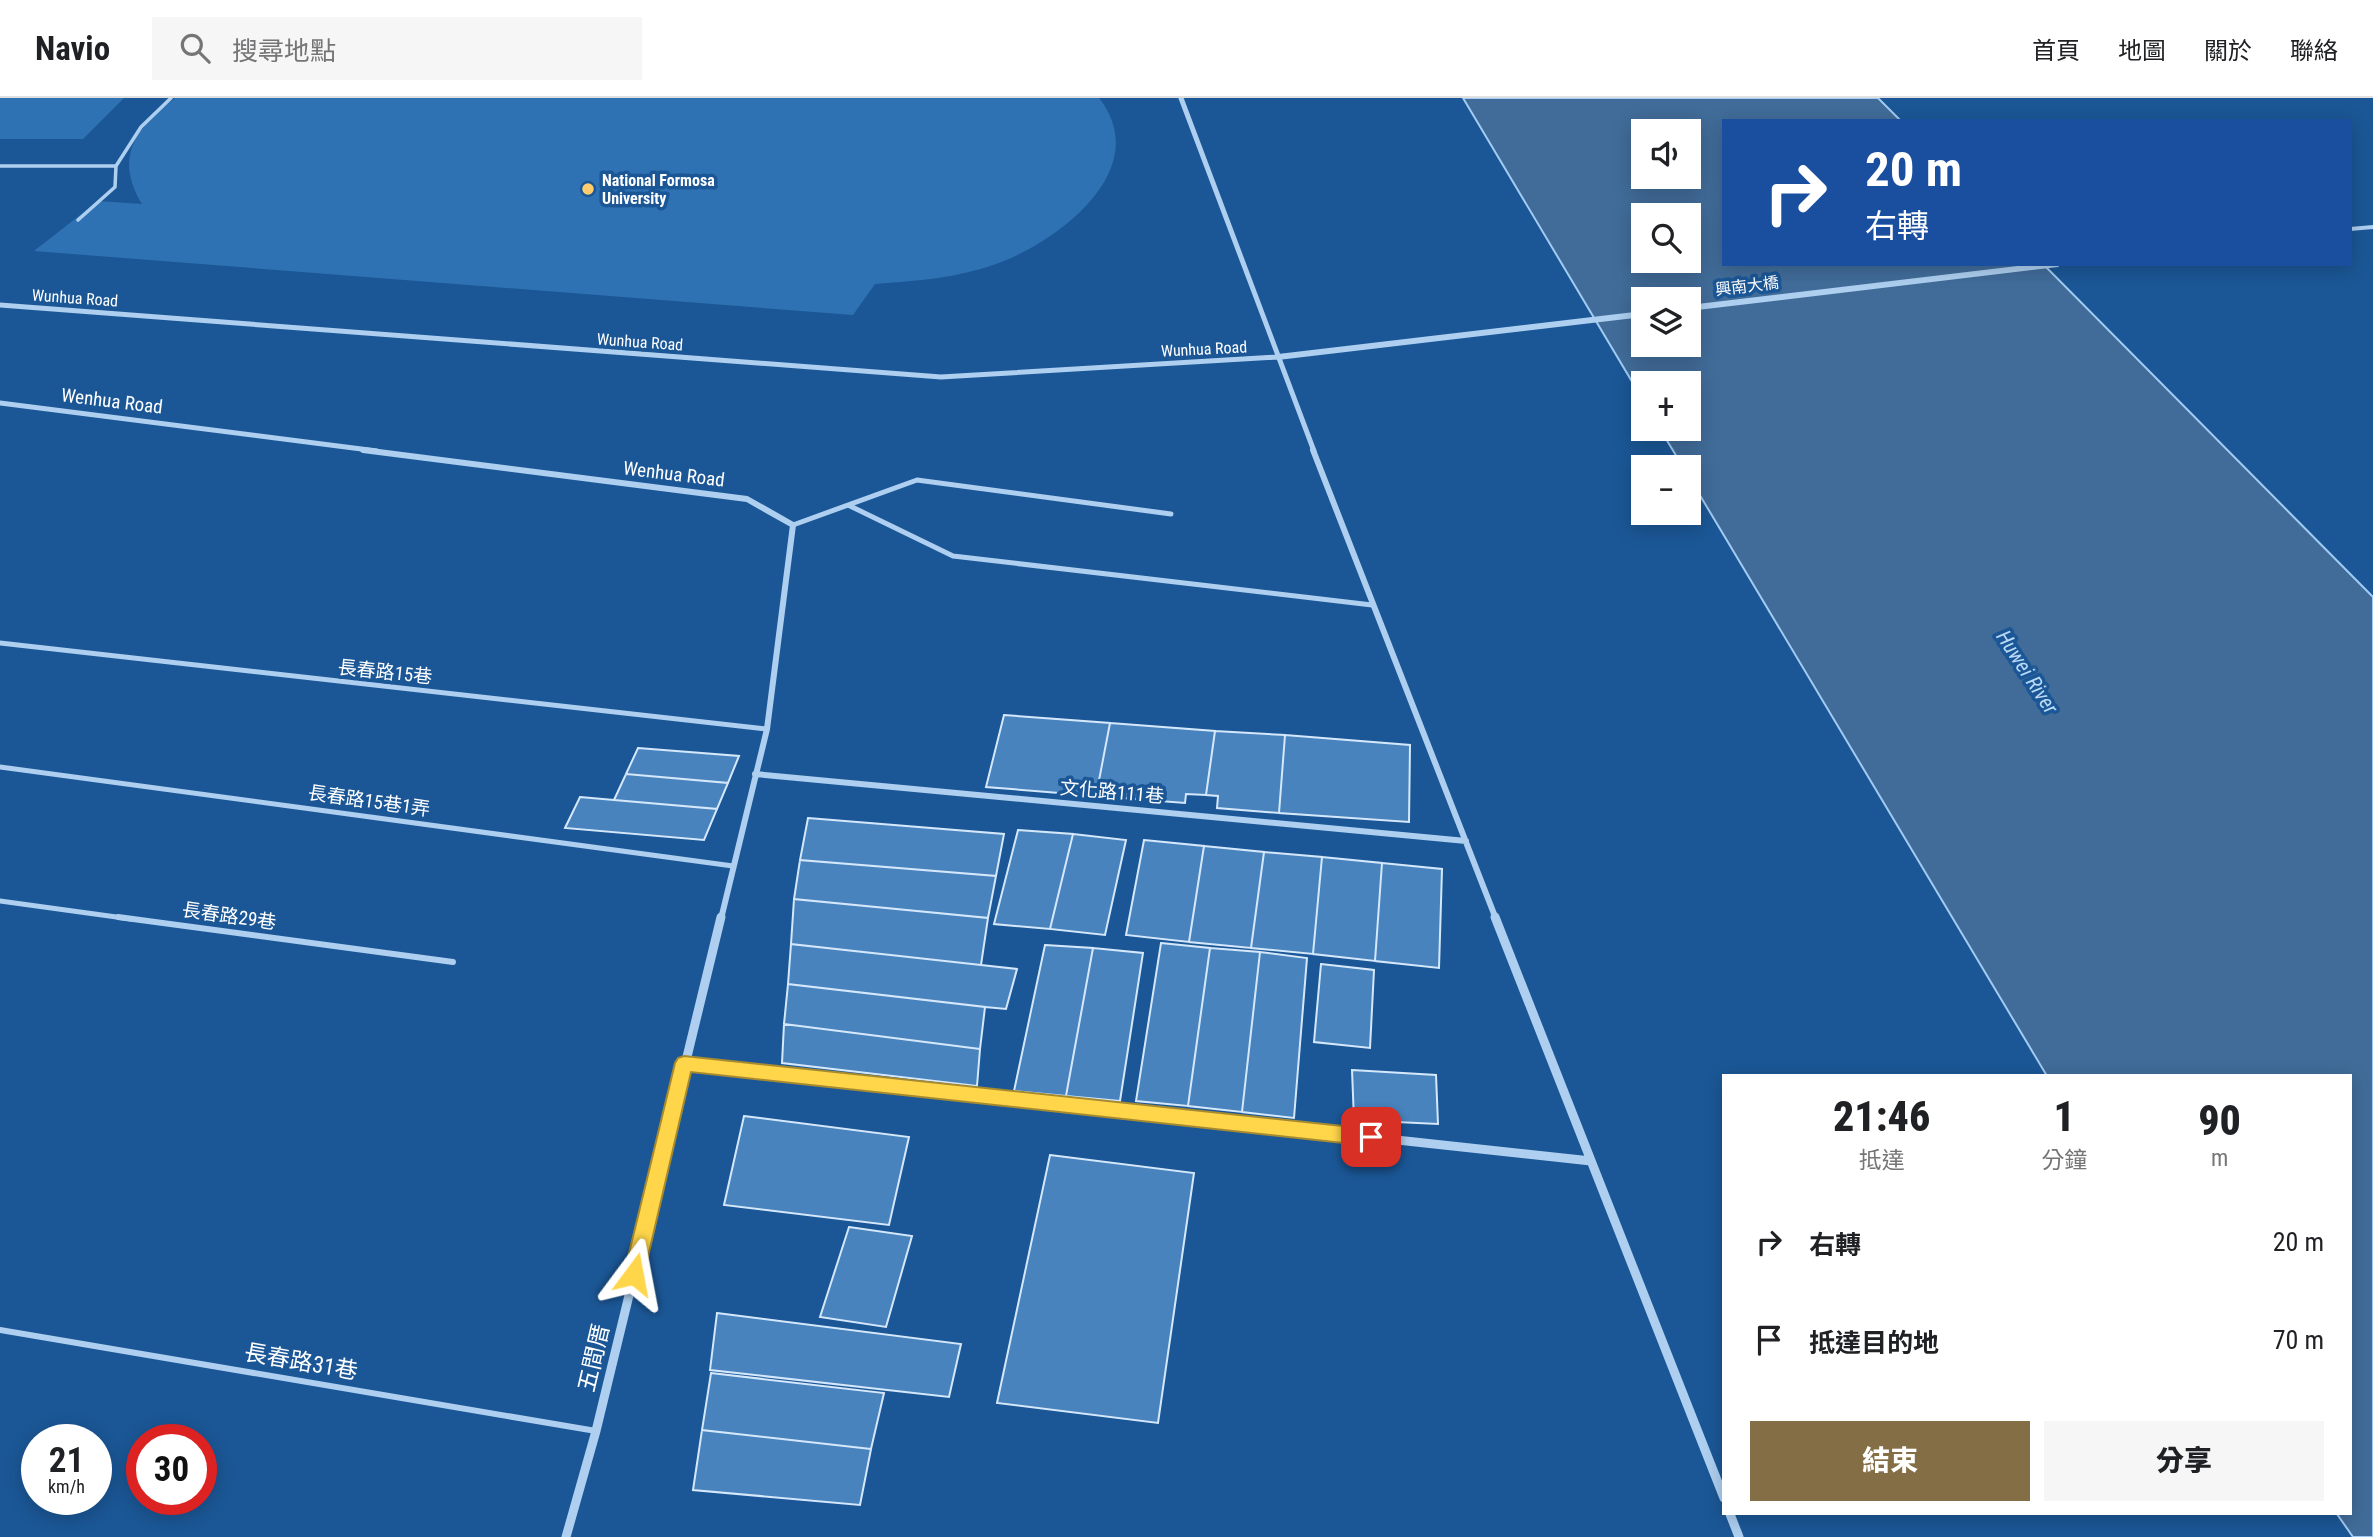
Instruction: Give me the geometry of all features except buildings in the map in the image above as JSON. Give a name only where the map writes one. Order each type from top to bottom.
[{"type":"street","points":[[1181,98],[1372,605],[1722,1493]]},
{"type":"street","points":[[2352,229],[2373,227]]},
{"type":"street","name":"興南大橋","points":[[1701,307],[2041,266]]},
{"type":"street","name":"Wunhua Road","points":[[0,305],[941,377],[1278,357]]},
{"type":"street","points":[[1278,357],[1631,315]]},
{"type":"street","name":"Wenhua Road","points":[[0,402],[747,499],[793,525]]},
{"type":"street","points":[[793,525],[767,729],[684,1063],[1591,1161]]},
{"type":"street","name":"文化路111巷","points":[[755,774],[1466,841]]},
{"type":"street","name":"五間厝","points":[[566,1537],[596,1431],[684,1063]]},
{"type":"street","points":[[1730,1515],[1739,1537]]},
{"type":"lane","points":[[78,220],[115,187],[116,166],[141,127],[171,98]]},
{"type":"lane","points":[[0,166],[116,166]]},
{"type":"lane","points":[[793,525],[917,480],[1171,514]]},
{"type":"lane","points":[[848,505],[953,555],[1372,605]]},
{"type":"lane","name":"長春路15巷","points":[[0,643],[767,729]]},
{"type":"lane","name":"長春路15巷1弄","points":[[0,767],[733,866]]},
{"type":"lane","name":"長春路29巷","points":[[0,901],[453,962]]},
{"type":"lane","name":"長春路31巷","points":[[0,1330],[596,1431]]},
{"type":"shaded area","points":[[0,98],[124,98],[83,139],[0,139]]},
{"type":"shaded area","name":"National Formosa University","points":[[175,98],[1099,98],[1113,125],[1115,151],[1107,176],[1092,199],[1071,221],[1046,239],[996,264],[967,273],[875,284],[853,315],[34,251],[98,201],[142,204],[130,172],[133,145],[149,121]]},
{"type":"water","name":"Huwei River","points":[[1463,98],[1878,98],[1899,119],[1722,119],[1722,266],[2045,266],[2373,597],[2373,1537],[2353,1537],[2338,1515],[2352,1515],[2352,1074],[2046,1074],[1701,497],[1701,455],[1676,455],[1667,441],[1701,441],[1701,371],[1631,371],[1631,380]]},
{"type":"place","name":"National Formosa University","points":[[588,189]]},
{"type":"route","points":[[634,1274],[684,1063],[1371,1137]]}]
